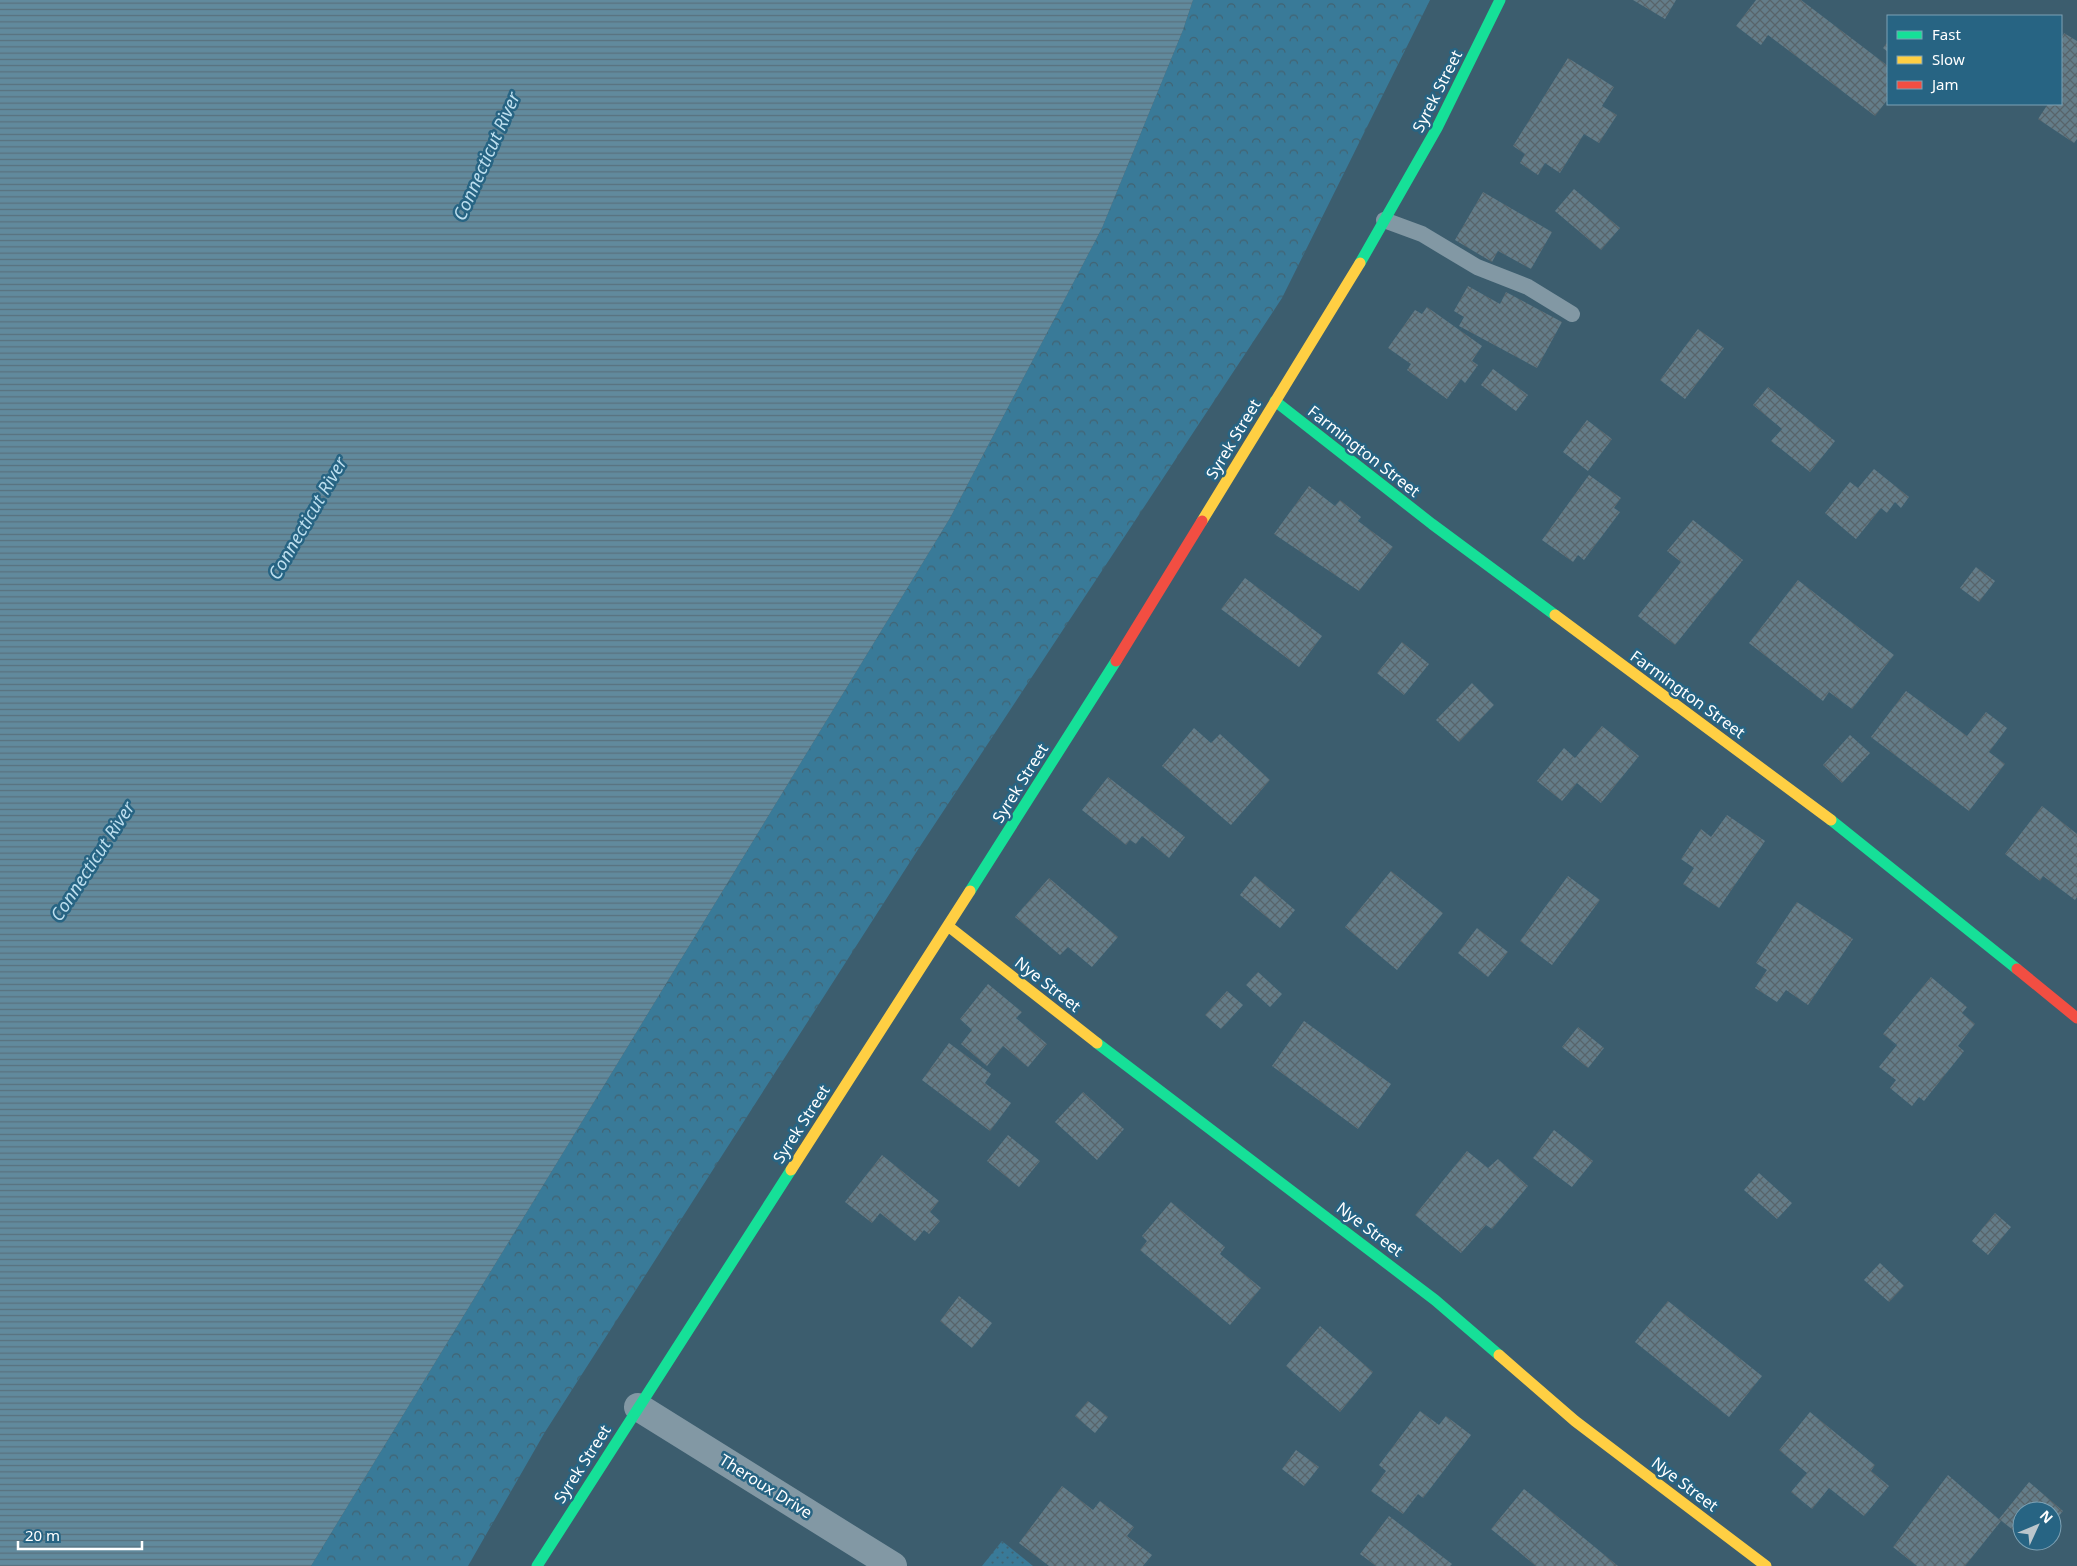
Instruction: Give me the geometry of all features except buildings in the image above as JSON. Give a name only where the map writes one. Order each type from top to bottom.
[{"type":"street","name":"Syrek Street","points":[[538,1566],[638,1407],[948,926],[1132,634],[1275,402],[1437,128],[1500,0]]},
{"type":"street","name":"Farmington Street","points":[[1275,402],[1440,530],[1852,836],[2077,1018]]},
{"type":"street","name":"Nye Street","points":[[948,926],[1157,1090],[1435,1300],[1575,1422],[1766,1566]]},
{"type":"street","name":"Theroux Drive","points":[[638,1407],[893,1566]]},
{"type":"lane","points":[[1384,220],[1422,234],[1477,267],[1528,287],[1572,314]]},
{"type":"green space","points":[[1193,0],[1430,0],[1282,298],[917,851],[545,1432],[468,1566],[311,1566],[950,518],[1102,228],[1183,30]]},
{"type":"green space","points":[[1002,1541],[1033,1566],[982,1566]]},
{"type":"water","name":"Connecticut River","points":[[0,0],[1193,0],[1183,30],[1102,228],[950,518],[311,1566],[0,1566]]},
{"type":"traffic: fast","points":[[1360,263],[1437,128],[1500,0]]},
{"type":"traffic: fast","points":[[1275,401],[1432,524],[1555,615]]},
{"type":"traffic: fast","points":[[970,891],[1116,661]]},
{"type":"traffic: fast","points":[[1831,820],[2017,969]]},
{"type":"traffic: fast","points":[[1097,1043],[1435,1300],[1499,1355]]},
{"type":"traffic: fast","points":[[537,1566],[791,1170]]},
{"type":"traffic: slow","points":[[1202,521],[1360,263]]},
{"type":"traffic: slow","points":[[1555,615],[1831,820]]},
{"type":"traffic: slow","points":[[791,1170],[970,891]]},
{"type":"traffic: slow","points":[[948,926],[1097,1043]]},
{"type":"traffic: slow","points":[[1499,1355],[1575,1421],[1766,1566]]},
{"type":"traffic: jam","points":[[1116,661],[1202,521]]},
{"type":"traffic: jam","points":[[2017,969],[2077,1018]]}]
